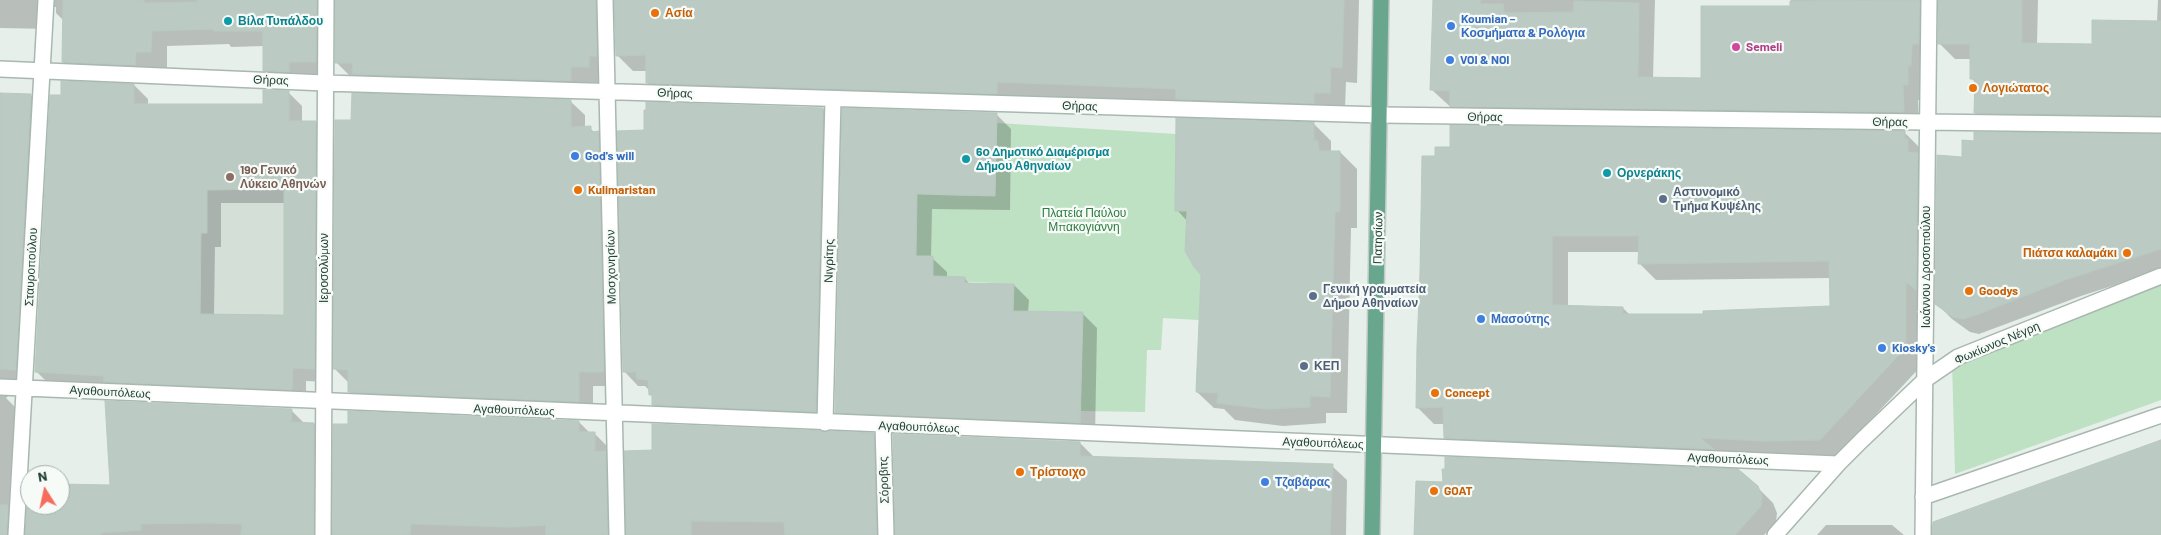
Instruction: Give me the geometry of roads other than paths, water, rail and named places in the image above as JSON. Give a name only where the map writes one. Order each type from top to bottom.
[{"type":"main road","name":"Πατησίων","points":[[1372,535],[1380,116],[1380,0]]},
{"type":"street","name":"Σταυροπούλου","points":[[16,535],[46,0]]},
{"type":"street","name":"Ιεροσολύμων","points":[[323,535],[326,0]]},
{"type":"street","name":"Μοσχονησίων","points":[[605,0],[617,535]]},
{"type":"street","name":"Ιωάννου Δροσοπούλου","points":[[1923,535],[1929,0]]},
{"type":"street","name":"Θήρας","points":[[0,69],[325,83],[607,90],[1380,116],[2161,125]]},
{"type":"street","name":"Νιγρίτης","points":[[825,422],[832,99]]},
{"type":"street","name":"Φωκίωνος Νέγρη","points":[[1775,535],[1838,464],[1926,379],[1958,357],[2161,276]]},
{"type":"street","name":"Αγαθουπόλεως","points":[[0,387],[1838,464]]},
{"type":"street","points":[[1923,497],[2161,415]]},
{"type":"street","name":"Σόροβιτς","points":[[883,425],[886,535]]},
{"type":"place","name":"Ασία","points":[[655,13]]},
{"type":"place","name":"Βίλα Τυπάλδου","points":[[228,21]]},
{"type":"place","name":"Koumian – Κοσμήματα & Ρολόγια","points":[[1451,26]]},
{"type":"place","name":"Semeli","points":[[1736,47]]},
{"type":"place","name":"VOI & NOI","points":[[1450,60]]},
{"type":"place","name":"Λογιώτατος","points":[[1973,88]]},
{"type":"place","name":"God's will","points":[[575,156]]},
{"type":"place","name":"6ο Δημοτικό Διαμέρισμα Δήμου Αθηναίων","points":[[966,159]]},
{"type":"place","name":"Ορνεράκης","points":[[1607,173]]},
{"type":"place","name":"19ο Γενικό Λύκειο Αθηνών","points":[[230,177]]},
{"type":"place","name":"Kulimaristan","points":[[578,190]]},
{"type":"place","name":"Αστυνομικό Τμήμα Κυψέλης","points":[[1663,199]]},
{"type":"place","name":"Πιάτσα καλαμάκι","points":[[2127,253]]},
{"type":"place","name":"Goodys","points":[[1969,291]]},
{"type":"place","name":"Γενική γραμματεία Δήμου Αθηναίων","points":[[1313,296]]},
{"type":"place","name":"Μασούτης","points":[[1481,319]]},
{"type":"place","name":"Kiosky's","points":[[1882,348]]},
{"type":"place","name":"ΚΕΠ","points":[[1304,366]]},
{"type":"place","name":"Concept","points":[[1435,393]]},
{"type":"place","name":"Τρίστοιχο","points":[[1020,472]]},
{"type":"place","name":"Τζαβάρας","points":[[1265,482]]},
{"type":"place","name":"GOAT","points":[[1434,491]]},
{"type":"park label","name":"Πλατεία Παύλου Μπακογιάννη","points":[[1084,220]]}]
